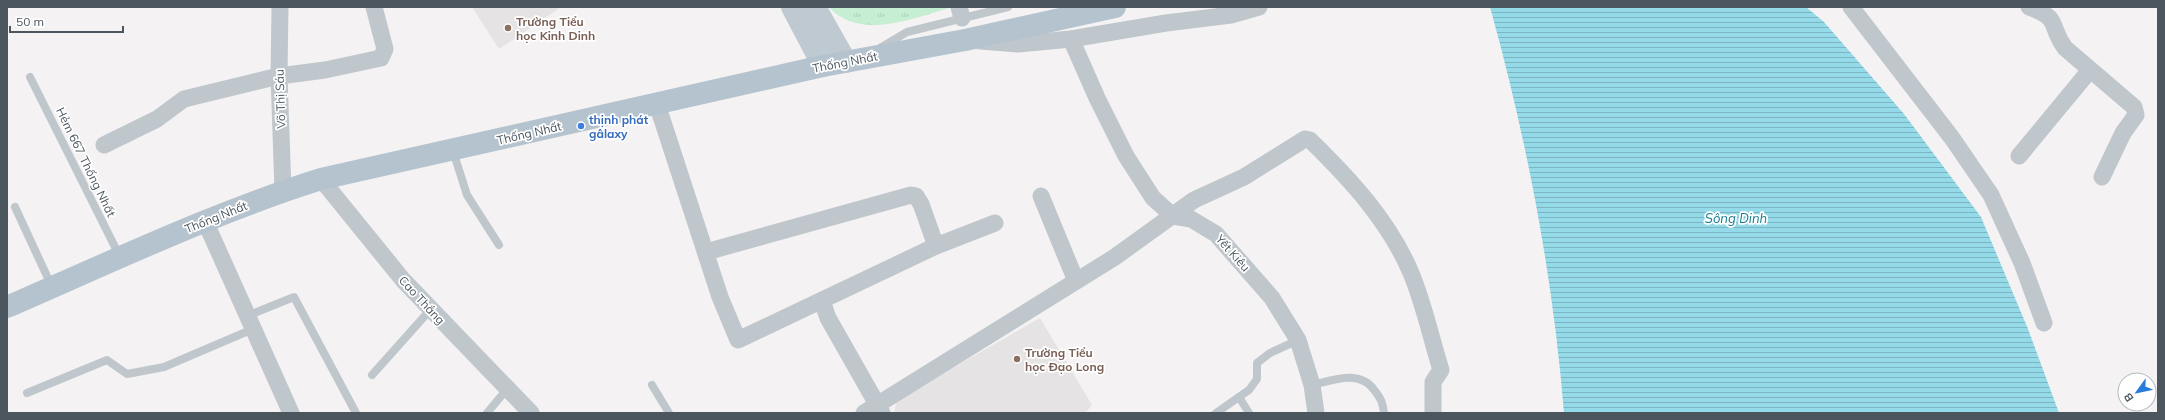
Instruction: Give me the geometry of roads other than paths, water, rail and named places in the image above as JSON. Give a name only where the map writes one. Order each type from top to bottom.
[{"type":"main road","points":[[792,7],[823,66]]},
{"type":"main road","points":[[815,7],[854,60]]},
{"type":"main road","name":"Thống Nhất","points":[[7,307],[205,221],[283,191],[321,179],[823,66],[965,40],[1115,7]]},
{"type":"street","name":"Võ Thị Sáu","points":[[280,7],[279,76],[283,191]]},
{"type":"street","points":[[104,145],[157,119],[184,99],[279,76],[338,68],[381,58],[386,49],[374,7]]},
{"type":"street","points":[[965,40],[1018,44],[1071,39],[1166,23],[1231,15],[1259,7]]},
{"type":"street","points":[[1851,7],[1952,138],[1991,196],[2022,263],[2044,323]]},
{"type":"street","points":[[2029,7],[2051,18],[2056,26],[2058,39],[2064,48],[2134,107],[2136,115],[2123,133],[2102,178]]},
{"type":"street","name":"Yết Kiêu","points":[[1071,39],[1097,98],[1126,156],[1153,198],[1173,216],[1191,220],[1216,234],[1272,298],[1298,340],[1312,385],[1316,413]]},
{"type":"street","points":[[2019,156],[2090,70]]},
{"type":"street","points":[[657,104],[720,297],[738,340],[936,246],[995,223]]},
{"type":"street","points":[[822,301],[828,318],[875,410],[1076,281],[1173,216],[1194,200],[1244,177],[1305,139],[1310,140],[1339,168],[1373,207],[1394,240],[1411,274],[1441,370],[1433,382],[1433,413]]},
{"type":"street","name":"Cao Thắng","points":[[321,179],[403,280],[530,413]]},
{"type":"street","points":[[706,252],[911,195],[916,196],[921,204],[936,246]]},
{"type":"street","points":[[1041,196],[1076,281]]},
{"type":"street","points":[[205,221],[290,413]]},
{"type":"lane","points":[[854,60],[907,32],[960,12],[1008,7]]},
{"type":"lane","name":"Hẻm 667 Thống Nhất","points":[[30,77],[120,258]]},
{"type":"lane","points":[[453,150],[468,195],[499,245]]},
{"type":"lane","points":[[15,207],[52,288]]},
{"type":"lane","points":[[27,394],[107,360],[127,374],[164,367],[250,323],[294,297],[356,413]]},
{"type":"lane","points":[[372,375],[431,309]]},
{"type":"lane","points":[[1216,413],[1249,390],[1257,379],[1257,363],[1270,353],[1298,340]]},
{"type":"lane","points":[[1312,385],[1350,376],[1369,382],[1383,402],[1384,413]]},
{"type":"lane","points":[[652,385],[669,413]]},
{"type":"lane","points":[[487,413],[507,389]]},
{"type":"lane","points":[[1239,397],[1249,413]]},
{"type":"water","name":"Sông Dinh","points":[[1490,7],[1806,7],[1824,22],[1904,114],[1981,217],[2028,329],[2059,413],[1564,413],[1553,310],[1537,208],[1516,107]]},
{"type":"place","name":"Trường Tiểu học Kinh Dinh","points":[[508,28]]},
{"type":"place","name":"thịnh phát gâlaxy","points":[[581,126]]},
{"type":"place","name":"Trường Tiểu học Đạo Long","points":[[1017,359]]}]
